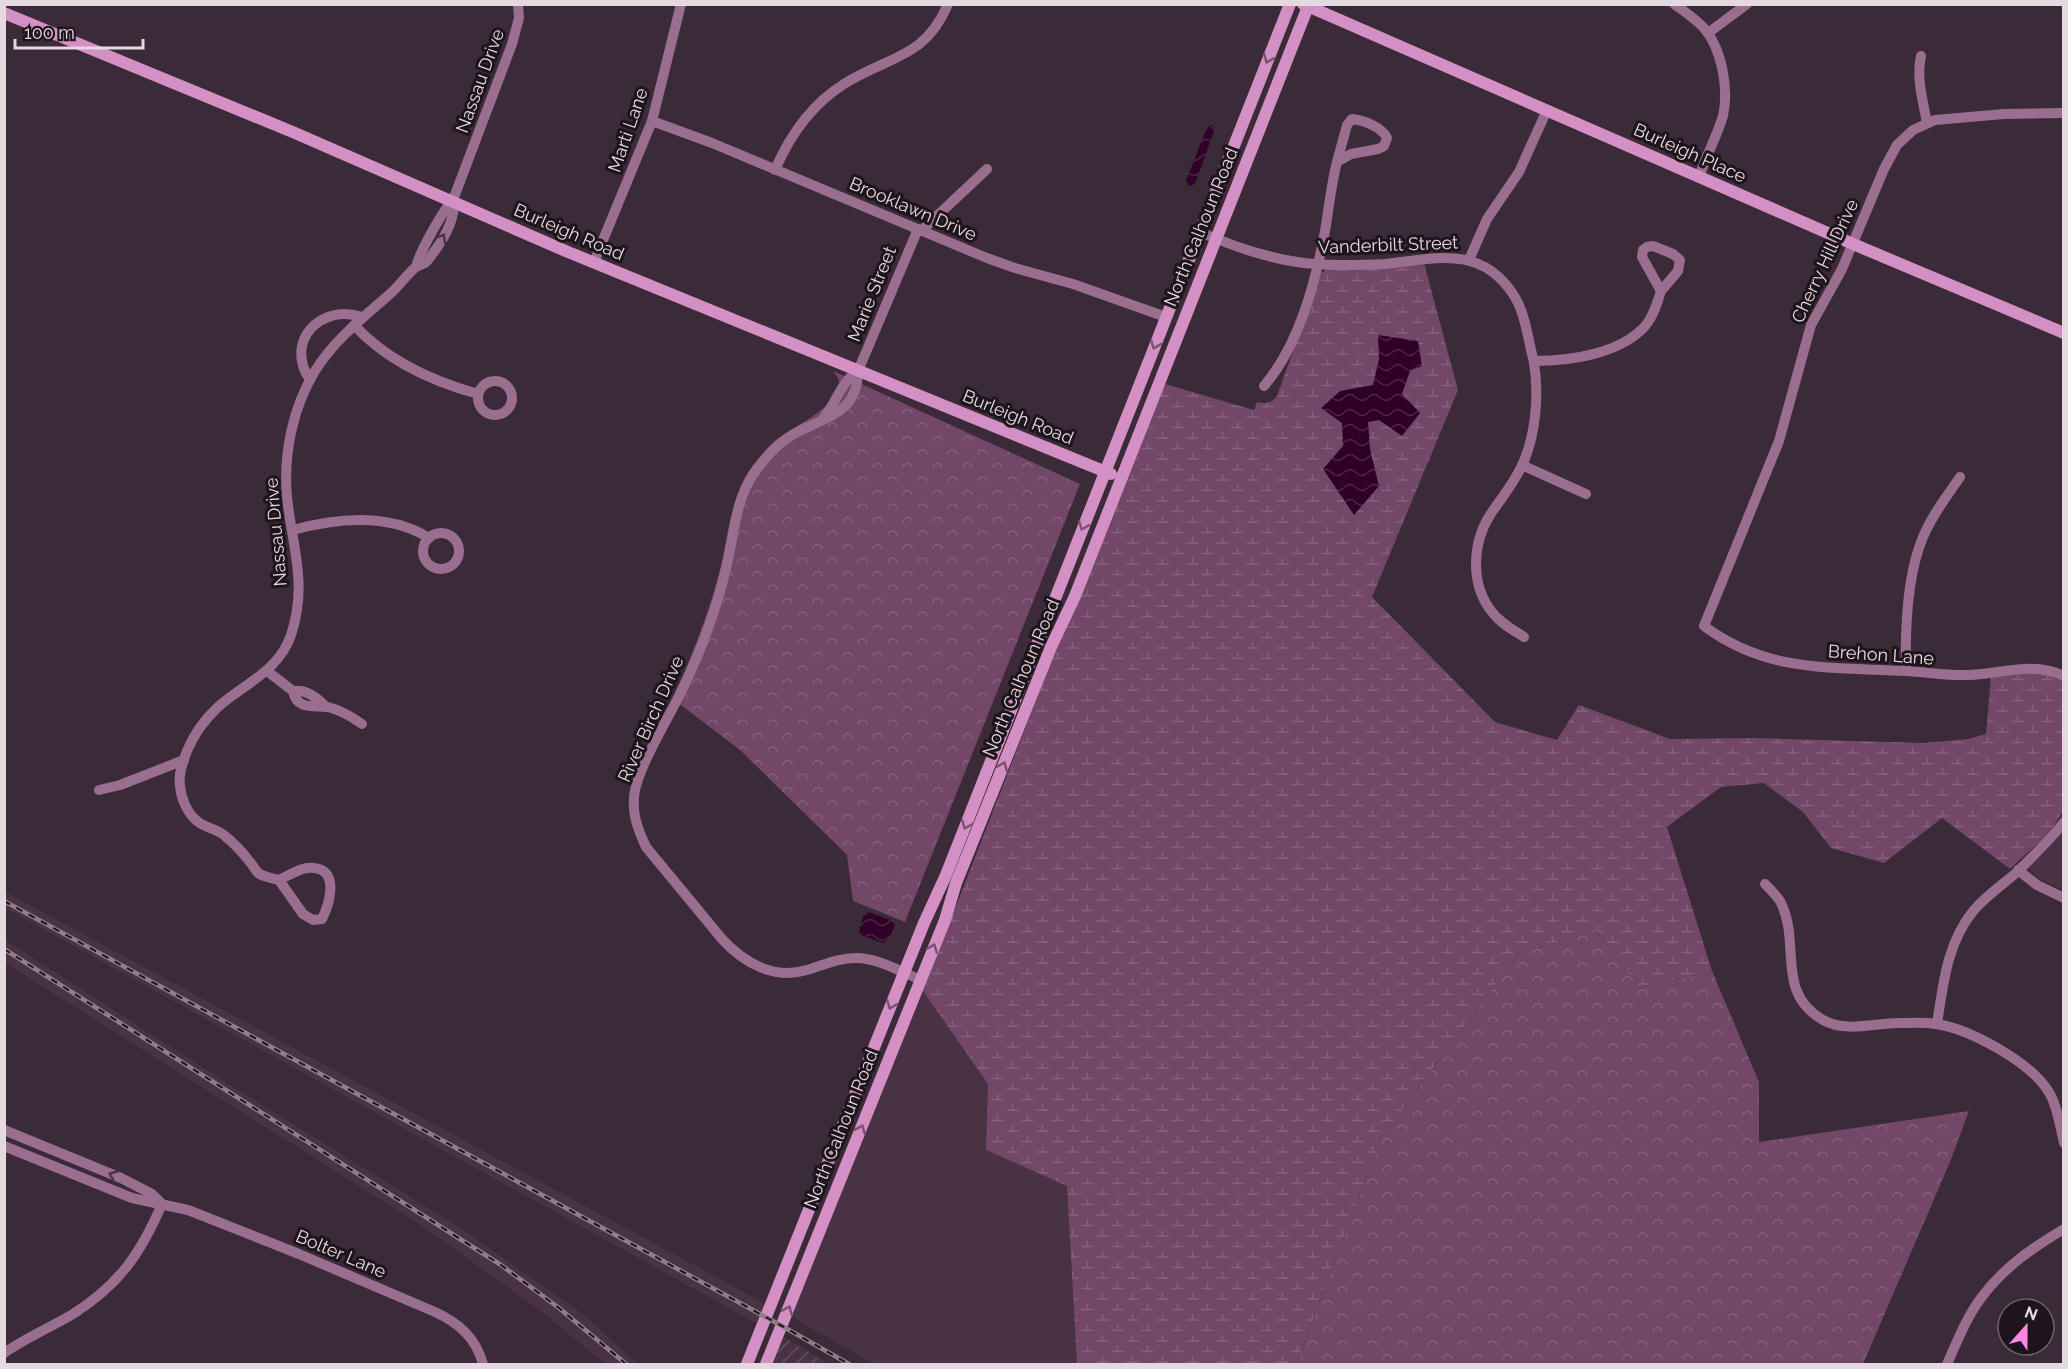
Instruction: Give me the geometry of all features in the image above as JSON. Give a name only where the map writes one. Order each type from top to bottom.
[{"type":"main road","name":"North Calhoun Road","points":[[747,1365],[924,923],[946,876],[1290,4]]},
{"type":"main road","name":"North Calhoun Road","points":[[766,1365],[945,920],[956,883],[1121,478],[1307,5]]},
{"type":"main road","name":"Burleigh Place","points":[[1307,5],[1853,244],[2064,333]]},
{"type":"main road","name":"Burleigh Road","points":[[4,13],[453,200],[594,262],[1121,478]]},
{"type":"street","name":"Nassau Drive","points":[[279,880],[259,874],[249,859],[224,834],[197,822],[181,796],[179,780],[184,760],[191,743],[208,717],[219,706],[267,671],[284,650],[291,635],[298,592],[298,569],[287,497],[288,450],[299,406],[310,380],[326,355],[358,321],[402,283],[416,267],[426,263],[444,236],[455,210],[453,200],[512,44],[519,18],[518,4]]},
{"type":"street","name":"Marti Lane","points":[[594,262],[652,120],[681,4]]},
{"type":"street","points":[[776,170],[798,129],[820,102],[845,83],[895,60],[924,42],[935,28],[948,4]]},
{"type":"street","points":[[1674,4],[1708,33],[1724,75],[1726,90],[1720,123],[1699,177]]},
{"type":"street","points":[[1708,33],[1747,4]]},
{"type":"street","points":[[1921,56],[1918,67],[1919,86],[1927,123]]},
{"type":"street","points":[[1469,260],[1487,219],[1519,172],[1547,111]]},
{"type":"street","name":"Cherry Hill Drive","points":[[1704,626],[1779,441],[1811,324],[1842,269],[1892,153],[1904,136],[1927,123],[1962,116],[2064,113]]},
{"type":"street","points":[[1264,386],[1274,375],[1297,327],[1317,264],[1337,162],[1349,121],[1352,119],[1361,121],[1385,133],[1387,138],[1384,146],[1351,154],[1337,162]]},
{"type":"street","name":"Brooklawn Drive","points":[[652,120],[1005,264],[1073,284],[1166,317]]},
{"type":"street","name":"Marie Street","points":[[858,371],[919,230],[987,169]]},
{"type":"street","name":"Vanderbilt Street","points":[[1200,232],[1259,254],[1296,262],[1387,264],[1446,256],[1469,260],[1490,271],[1506,285],[1520,306],[1534,361],[1536,409],[1522,465],[1481,532],[1476,578],[1484,600],[1493,614],[1503,624],[1524,637]]},
{"type":"street","points":[[1534,361],[1591,354],[1617,346],[1646,324],[1653,314],[1661,291]]},
{"type":"street","points":[[310,380],[303,370],[301,359],[306,336],[324,318],[345,313],[358,321],[372,342],[397,360],[455,388],[478,394]]},
{"type":"street","name":"River Birch Drive","points":[[858,371],[858,386],[841,410],[791,435],[764,459],[750,479],[737,513],[727,563],[710,623],[690,675],[639,776],[634,804],[635,818],[646,847],[734,953],[752,965],[769,971],[794,973],[806,971],[839,958],[860,958],[874,961],[921,980]]},
{"type":"street","points":[[1522,465],[1586,494]]},
{"type":"street","points":[[1906,671],[1910,590],[1915,561],[1929,524],[1960,477]]},
{"type":"street","points":[[293,530],[325,522],[364,520],[409,527],[429,538]]},
{"type":"street","name":"Brehon Lane","points":[[1704,626],[1751,652],[1789,664],[1943,675],[1970,675],[2031,667],[2049,670],[2063,676]]},
{"type":"street","points":[[267,671],[293,691],[294,697],[300,703],[315,708],[326,707],[352,717],[362,724]]},
{"type":"street","points":[[99,790],[120,785],[184,760]]},
{"type":"street","points":[[1937,1024],[1947,968],[1957,937],[1974,911],[2064,822]]},
{"type":"street","points":[[315,867],[324,871],[329,880],[330,895],[328,908],[322,919],[313,920],[303,914],[279,880],[303,868],[315,867]]},
{"type":"street","points":[[2018,870],[2037,885],[2064,898]]},
{"type":"street","points":[[1765,884],[1780,902],[1785,916],[1793,982],[1798,996],[1814,1014],[1837,1026],[1853,1027],[1886,1023],[1937,1024],[1988,1043],[2034,1074],[2051,1095],[2064,1143]]},
{"type":"street","name":"Bolter Lane","points":[[4,1130],[130,1182],[152,1194],[162,1204]]},
{"type":"street","name":"Bolter Lane","points":[[4,1146],[132,1198],[188,1210],[286,1249],[451,1320],[469,1336],[483,1365]]},
{"type":"street","points":[[4,1353],[74,1313],[106,1291],[135,1258],[162,1204]]},
{"type":"street","points":[[1947,1365],[1972,1312],[1992,1285],[2021,1257],[2064,1229]]},
{"type":"shaded area","points":[[2063,829],[2063,890],[2038,878],[2029,868]]},
{"type":"shaded area","points":[[4,891],[770,1306],[761,1326],[5,908]]},
{"type":"shaded area","points":[[5,940],[235,1088],[462,1229],[586,1316],[637,1364],[605,1364],[542,1312],[422,1226],[5,963]]},
{"type":"shaded area","points":[[923,991],[988,1084],[986,1150],[1067,1186],[1077,1364],[874,1364],[791,1317]]},
{"type":"shaded area","points":[[784,1337],[829,1364],[773,1364]]},
{"type":"green space","points":[[1424,263],[1458,390],[1372,597],[1495,722],[1557,740],[1579,705],[1670,739],[1754,738],[1924,743],[1968,739],[1986,734],[1991,676],[2031,671],[2063,680],[2063,810],[2047,834],[2010,869],[1942,818],[1884,863],[1831,848],[1803,812],[1764,783],[1721,787],[1667,827],[1712,971],[1640,988],[1597,931],[1519,953],[1381,1138],[1296,1364],[1077,1364],[1067,1186],[986,1150],[988,1084],[923,991],[1056,649],[1165,384],[1254,410],[1257,402],[1268,402],[1277,396],[1321,273],[1327,269]]},
{"type":"green space","points":[[833,371],[1080,484],[905,922],[853,901],[847,855],[740,750],[673,699],[709,606],[719,574],[736,499],[742,485],[758,459],[772,443],[809,419],[831,401],[837,391],[839,381]]},
{"type":"green space","points":[[1597,931],[1640,988],[1712,971],[1759,1082],[1759,1142],[1969,1111],[1950,1162],[1863,1364],[1296,1364],[1381,1138],[1519,953]]},
{"type":"water","points":[[1213,125],[1214,131],[1195,184],[1189,186],[1186,181],[1205,132],[1209,126]]},
{"type":"water","points":[[1378,335],[1418,341],[1422,366],[1410,371],[1402,394],[1420,413],[1402,436],[1379,420],[1368,422],[1370,449],[1379,486],[1354,515],[1323,469],[1343,446],[1342,423],[1321,408],[1340,391],[1373,385],[1379,359]]},
{"type":"water","points":[[869,912],[890,920],[895,925],[890,937],[884,943],[863,936],[859,932],[863,917]]},
{"type":"railway","points":[[4,901],[849,1364]]},
{"type":"railway","points":[[4,949],[501,1265],[559,1308],[626,1364]]}]
